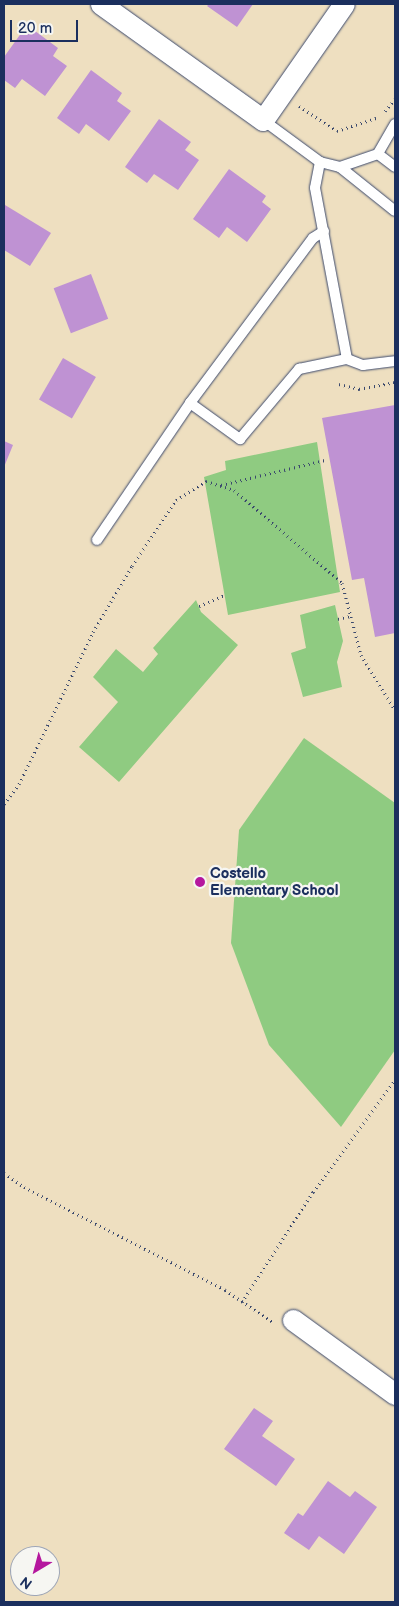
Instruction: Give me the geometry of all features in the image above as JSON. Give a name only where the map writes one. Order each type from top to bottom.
[{"type":"street","points":[[102,4],[263,120],[344,4]]},
{"type":"street","points":[[293,1320],[395,1394]]},
{"type":"lane","points":[[263,120],[320,162],[340,167],[395,211]]},
{"type":"lane","points":[[340,167],[378,154],[395,124]]},
{"type":"lane","points":[[378,154],[395,167]]},
{"type":"lane","points":[[320,162],[315,188],[347,359]]},
{"type":"lane","points":[[97,540],[190,404],[313,238],[324,231]]},
{"type":"lane","points":[[190,404],[240,439],[299,369],[347,359],[363,365],[395,361]]},
{"type":"path","points":[[296,104],[337,131],[344,132],[376,120],[395,99]]},
{"type":"path","points":[[339,384],[359,389],[395,382]]},
{"type":"path","points":[[220,485],[325,460]]},
{"type":"path","points":[[4,804],[18,784],[93,632],[176,500],[206,481],[234,490],[342,583],[361,655],[395,710]]},
{"type":"path","points":[[199,606],[225,595]]},
{"type":"path","points":[[338,619],[350,616]]},
{"type":"path","points":[[242,1302],[313,1192],[395,1080]]},
{"type":"path","points":[[4,1173],[24,1187],[225,1290],[274,1323],[293,1320]]},
{"type":"green space","points":[[317,442],[340,592],[228,615],[204,477],[226,470],[225,461]]},
{"type":"green space","points":[[196,600],[201,612],[238,645],[119,782],[79,747],[118,702],[93,677],[116,649],[143,672],[158,654],[153,648]]},
{"type":"green space","points":[[335,605],[343,641],[337,662],[342,687],[303,697],[291,653],[306,648],[300,615]]},
{"type":"green space","points":[[304,738],[395,803],[395,1050],[341,1127],[269,1045],[231,943],[239,830]]},
{"type":"building","points":[[209,4],[253,4],[237,27],[207,6]]},
{"type":"building","points":[[27,25],[58,48],[53,56],[67,66],[45,96],[22,79],[15,88],[4,80],[4,57]]},
{"type":"building","points":[[91,70],[122,93],[117,101],[131,111],[109,141],[86,124],[79,134],[57,118]]},
{"type":"building","points":[[159,119],[191,142],[185,150],[199,160],[178,190],[154,174],[147,183],[125,167]]},
{"type":"building","points":[[229,169],[266,196],[262,202],[271,209],[247,242],[227,227],[219,238],[193,219]]},
{"type":"building","points":[[5,205],[51,233],[30,266],[4,250]]},
{"type":"building","points":[[91,274],[108,319],[71,333],[54,288]]},
{"type":"building","points":[[63,358],[96,377],[72,419],[39,400]]},
{"type":"building","points":[[395,405],[395,633],[375,637],[364,578],[352,580],[322,418]]},
{"type":"building","points":[[4,441],[13,445],[4,467]]},
{"type":"building","points":[[254,1408],[273,1421],[262,1436],[295,1459],[276,1486],[224,1449]]},
{"type":"building","points":[[328,1481],[350,1497],[355,1491],[377,1507],[344,1554],[319,1536],[309,1550],[284,1533],[298,1513],[303,1516]]},
{"type":"place","name":"Costello Elementary School","points":[[200,882]]}]
